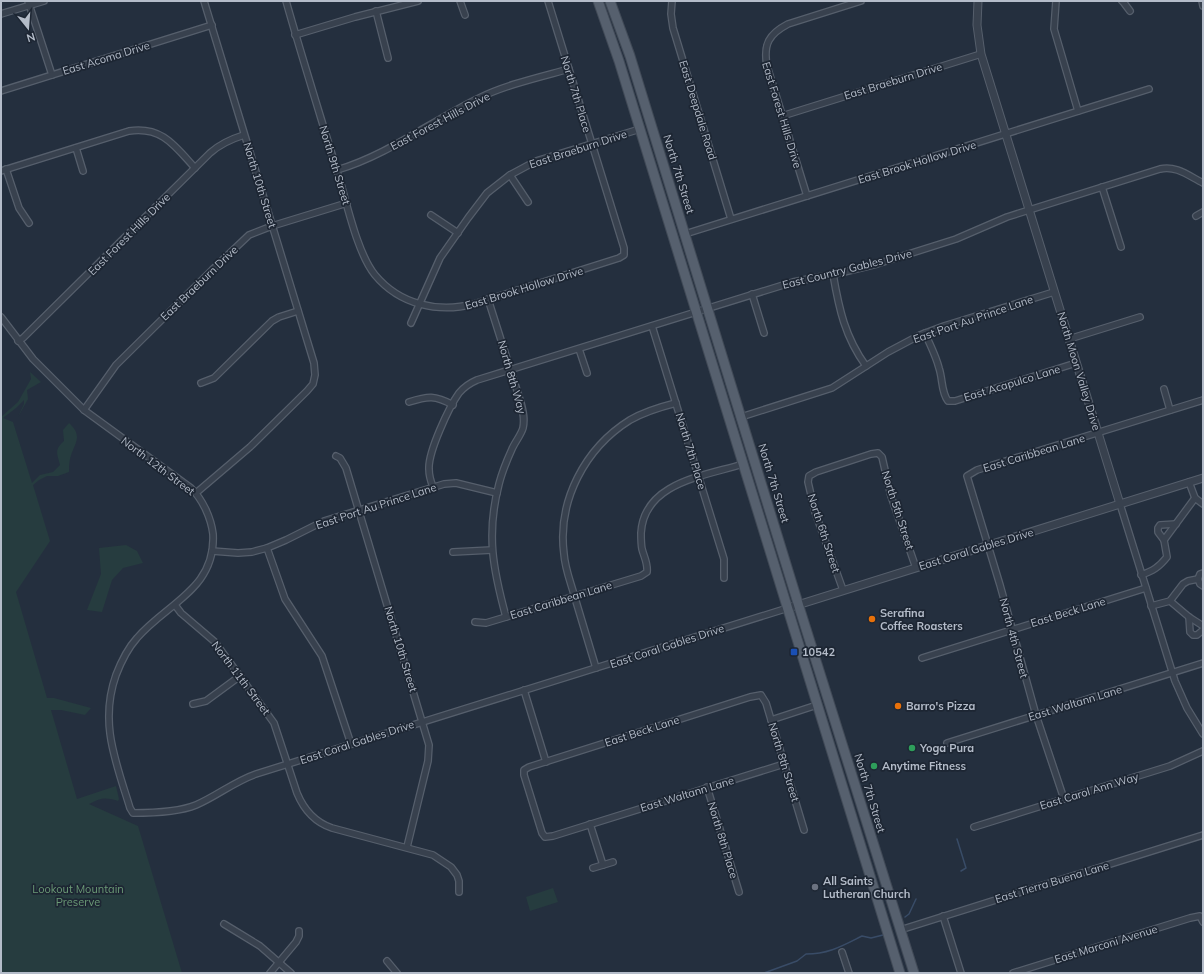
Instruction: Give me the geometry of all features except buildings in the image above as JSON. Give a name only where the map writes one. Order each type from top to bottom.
[{"type":"main road","points":[[598,1],[619,61],[697,312],[900,973]]},
{"type":"main road","name":"North 7th Street","points":[[610,1],[630,56],[798,605],[914,973]]},
{"type":"main road","points":[[886,926],[894,910]]},
{"type":"main road","points":[[886,926],[905,944]]},
{"type":"street","points":[[1,14],[29,3],[44,1]]},
{"type":"street","name":"North 10th Street","points":[[196,493],[250,447],[307,391],[313,384],[315,369],[204,1]]},
{"type":"street","name":"North 9th Street","points":[[286,1],[295,35],[363,254],[371,269],[383,283],[397,294],[419,304]]},
{"type":"street","points":[[295,35],[376,11],[418,1]]},
{"type":"street","points":[[460,1],[464,15]]},
{"type":"street","name":"North 7th Place","points":[[548,1],[624,248],[624,255]]},
{"type":"street","name":"East Deepdale Road","points":[[672,1],[670,14],[673,28],[731,219]]},
{"type":"street","name":"East Forest Hills Drive","points":[[806,196],[765,55],[767,44],[771,36],[778,29],[788,24],[861,1]]},
{"type":"street","name":"North Moon Valley Drive","points":[[978,1],[977,25],[981,54],[1005,134],[1172,673],[1187,708],[1203,734]]},
{"type":"street","points":[[1056,1],[1054,29],[1078,111]]},
{"type":"street","points":[[1122,1],[1130,11]]},
{"type":"street","points":[[1202,1],[1203,6]]},
{"type":"street","points":[[29,3],[52,75]]},
{"type":"street","points":[[376,11],[388,58]]},
{"type":"street","name":"East Acoma Drive","points":[[1,91],[212,25]]},
{"type":"street","name":"East Braeburn Drive","points":[[782,116],[981,54]]},
{"type":"street","name":"East Forest Hills Drive","points":[[337,170],[379,154],[448,114],[488,94],[569,69]]},
{"type":"street","name":"East Brook Hollow Drive","points":[[685,234],[1149,89]]},
{"type":"street","name":"East Braeburn Drive","points":[[419,304],[437,264],[458,232],[488,194],[510,175],[536,161],[640,129]]},
{"type":"street","points":[[29,223],[19,208],[4,170],[129,132],[146,130],[155,132],[168,140],[195,168]]},
{"type":"street","name":"East Forest Hills Drive","points":[[18,341],[23,338],[219,145],[228,140],[244,135]]},
{"type":"street","points":[[76,148],[84,171]]},
{"type":"street","name":"East Country Gables Drive","points":[[452,405],[460,392],[470,383],[752,294],[800,280],[877,264],[946,242],[1007,217],[1102,187],[1167,168],[1179,170],[1203,183]]},
{"type":"street","points":[[510,175],[528,202]]},
{"type":"street","points":[[1102,187],[1121,247]]},
{"type":"street","name":"East Braeburn Drive","points":[[84,410],[116,365],[250,235],[272,226],[347,203]]},
{"type":"street","points":[[1196,216],[1203,212]]},
{"type":"street","points":[[431,215],[458,232]]},
{"type":"street","name":"East Brook Hollow Drive","points":[[419,304],[440,308],[461,307],[619,258],[624,255]]},
{"type":"street","points":[[833,274],[840,314],[853,346],[866,366]]},
{"type":"street","name":"East Port Au Prince Lane","points":[[741,417],[832,388],[898,346],[925,333],[1054,292]]},
{"type":"street","points":[[752,294],[764,333]]},
{"type":"street","name":"North 8th Way","points":[[488,299],[521,403],[524,420],[523,429],[510,454],[500,482],[494,506],[492,527],[492,550],[496,578],[506,617]]},
{"type":"street","points":[[411,324],[419,304]]},
{"type":"street","points":[[201,383],[214,378],[272,321],[279,317],[298,311]]},
{"type":"street","name":"North 12th Street","points":[[1,317],[18,341],[41,368],[84,410],[142,451],[196,493],[201,500],[211,524],[213,537],[212,551],[201,580],[190,592],[153,622],[137,638],[116,674],[108,714],[110,742],[130,808],[133,813]]},
{"type":"street","points":[[1069,339],[1140,317]]},
{"type":"street","name":"North 7th Place","points":[[652,326],[724,558],[724,578]]},
{"type":"street","name":"East Acapulco Lane","points":[[925,333],[936,357],[944,396],[948,402],[1076,363]]},
{"type":"street","points":[[579,348],[587,373]]},
{"type":"street","points":[[1164,389],[1170,410]]},
{"type":"street","points":[[409,402],[433,397],[440,398],[452,405],[429,464],[433,487]]},
{"type":"street","name":"East Caribbean Lane","points":[[967,476],[977,470],[1203,400]]},
{"type":"street","points":[[596,668],[565,564],[562,542],[563,522],[569,498],[579,474],[594,451],[616,430],[631,420],[644,414],[676,403]]},
{"type":"street","name":"North 5th Street","points":[[809,476],[816,472],[878,453],[882,457],[891,496],[916,568]]},
{"type":"street","name":"North 10th Street","points":[[336,456],[340,458],[346,468],[428,739],[429,752],[407,847]]},
{"type":"street","points":[[698,477],[743,464]]},
{"type":"street","name":"North 6th Street","points":[[809,476],[808,482],[815,512],[843,590]]},
{"type":"street","name":"North 4th Street","points":[[967,476],[1036,715],[1064,799]]},
{"type":"street","name":"East Caribbean Lane","points":[[475,622],[486,623],[641,576],[647,572],[648,566],[641,547],[641,532],[643,520],[648,511],[655,500],[669,488],[698,477]]},
{"type":"street","name":"East Coral Gables Drive","points":[[133,813],[174,810],[190,807],[212,797],[246,777],[1203,478]]},
{"type":"street","points":[[1190,482],[1196,498],[1203,504]]},
{"type":"street","name":"East Port Au Prince Lane","points":[[212,551],[238,553],[252,552],[267,548],[324,521],[444,484],[456,483],[497,493]]},
{"type":"street","points":[[1164,540],[1196,498]]},
{"type":"street","points":[[1142,575],[1153,571],[1161,565],[1167,557],[1164,540],[1158,532],[1160,525],[1176,524]]},
{"type":"street","points":[[267,548],[285,599],[322,656],[351,744]]},
{"type":"street","points":[[453,552],[492,550]]},
{"type":"street","points":[[1198,579],[1200,574],[1203,573]]},
{"type":"street","points":[[1198,579],[1200,584],[1203,586]]},
{"type":"street","points":[[1151,606],[1170,601],[1182,584],[1198,579]]},
{"type":"street","name":"East Beck Lane","points":[[922,658],[1146,588]]},
{"type":"street","points":[[1170,601],[1189,617],[1203,626]]},
{"type":"street","name":"North 11th Street","points":[[174,605],[215,642],[274,723],[288,764]]},
{"type":"street","points":[[1189,617],[1190,632],[1193,635],[1197,635],[1203,630]]},
{"type":"street","name":"East Waltann Lane","points":[[947,743],[1203,663]]},
{"type":"street","points":[[193,704],[206,701],[240,676]]},
{"type":"street","points":[[524,690],[546,762]]},
{"type":"street","name":"East Beck Lane","points":[[545,837],[542,833],[524,775],[524,770],[529,767],[761,695]]},
{"type":"street","name":"North 8th Street","points":[[761,695],[766,703],[804,830]]},
{"type":"street","points":[[771,720],[817,705]]},
{"type":"street","name":"East Carol Ann Way","points":[[974,827],[1170,766],[1203,751]]},
{"type":"street","points":[[288,764],[300,801],[311,817],[332,828],[433,854],[451,867],[457,875],[459,881],[459,892]]},
{"type":"street","name":"East Waltann Lane","points":[[545,837],[784,764]]},
{"type":"street","name":"North 8th Place","points":[[707,787],[739,892]]},
{"type":"street","points":[[590,824],[603,865]]},
{"type":"street","name":"East Tierra Buena Lane","points":[[900,930],[1203,835]]},
{"type":"street","points":[[593,868],[613,862]]},
{"type":"street","points":[[943,916],[961,973]]},
{"type":"street","name":"East Marconi Avenue","points":[[1013,973],[1190,918],[1200,916],[1203,922]]},
{"type":"street","points":[[224,924],[260,946],[291,973]]},
{"type":"street","points":[[270,973],[296,942],[299,936],[299,931]]},
{"type":"street","points":[[842,952],[849,973]]},
{"type":"street","points":[[387,961],[397,973]]},
{"type":"green space","name":"Lookout Mountain Preserve","points":[[30,372],[41,382],[27,390],[28,399],[18,417],[24,404],[24,400],[3,418],[13,422],[32,483],[40,475],[53,472],[60,465],[57,452],[64,441],[63,430],[69,423],[76,432],[77,440],[70,459],[69,472],[58,476],[47,476],[33,485],[50,541],[16,592],[47,698],[54,698],[91,708],[85,715],[61,710],[51,710],[77,799],[116,786],[119,799],[118,801],[103,799],[89,804],[138,826],[182,973],[1,973],[1,417],[18,402],[31,379]]},
{"type":"green space","points":[[126,545],[137,551],[143,563],[123,568],[112,580],[102,612],[87,610],[101,574],[99,548]]},
{"type":"green space","points":[[553,888],[558,902],[530,911],[526,897]]},
{"type":"waterway","points":[[957,839],[966,868],[961,871]]},
{"type":"waterway","points":[[905,917],[909,914],[916,899]]},
{"type":"waterway","points":[[764,973],[797,961],[806,954],[829,951],[862,936],[871,938],[883,935]]},
{"type":"place","name":"Serafina Coffee Roasters","points":[[872,619]]},
{"type":"place","name":"10542","points":[[794,652]]},
{"type":"place","name":"Barro's Pizza","points":[[898,706]]},
{"type":"place","name":"Yoga Pura","points":[[912,748]]},
{"type":"place","name":"Anytime Fitness","points":[[874,766]]},
{"type":"place","name":"All Saints Lutheran Church","points":[[815,887]]}]
